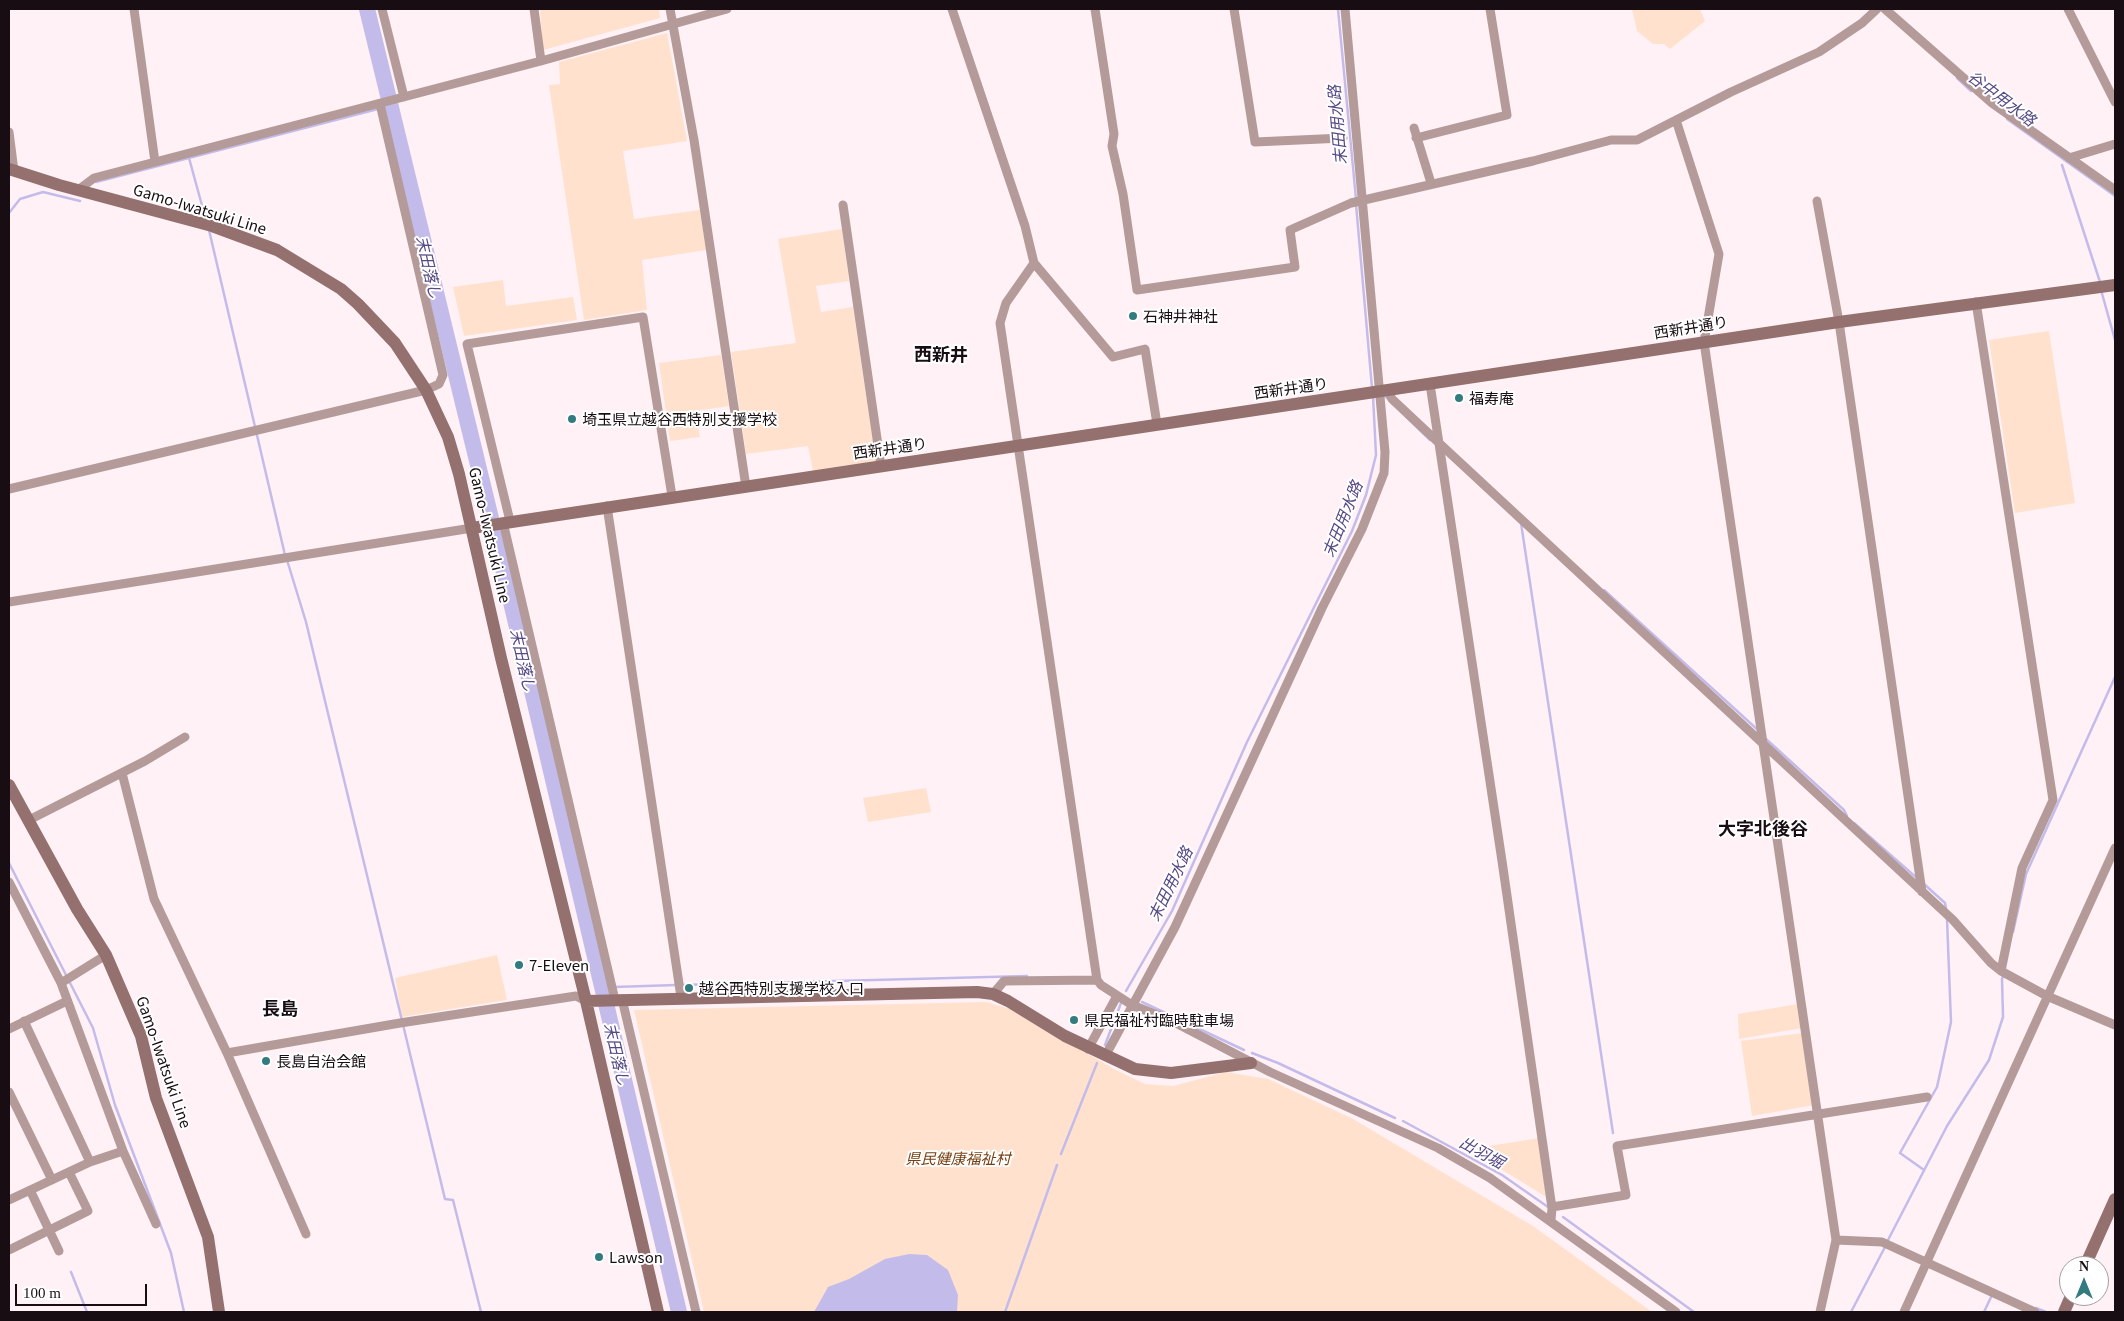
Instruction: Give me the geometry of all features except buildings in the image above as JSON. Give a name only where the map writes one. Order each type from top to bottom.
[{"type":"street","points":[[134,9],[155,162]]},
{"type":"street","points":[[382,9],[404,97]]},
{"type":"street","points":[[534,9],[541,61]]},
{"type":"street","points":[[670,9],[694,140],[746,487]]},
{"type":"street","points":[[78,190],[94,178],[380,104],[727,9]]},
{"type":"street","points":[[952,9],[1025,226],[1034,263],[1113,357],[1145,349],[1157,424]]},
{"type":"street","points":[[1095,9],[1114,134],[1112,146],[1123,194],[1137,290],[1295,267],[1290,230],[1351,203],[1533,161],[1611,140],[1637,140],[1731,92],[1819,52],[1862,23],[1877,9]]},
{"type":"street","points":[[1234,9],[1255,142],[1343,138]]},
{"type":"street","points":[[1109,1049],[1175,927],[1302,652],[1362,530],[1384,473],[1384,391],[1345,9]]},
{"type":"street","points":[[1416,138],[1507,115],[1490,9]]},
{"type":"street","points":[[1885,9],[1992,103],[2115,190]]},
{"type":"street","points":[[2068,9],[2115,102]]},
{"type":"street","points":[[9,489],[426,390],[439,384],[443,374],[380,104]]},
{"type":"street","points":[[1676,120],[1719,254],[1704,342],[1819,1114],[1836,1240],[1820,1312]]},
{"type":"street","points":[[1414,128],[1431,183]]},
{"type":"street","points":[[9,132],[12,170]]},
{"type":"street","points":[[2069,158],[2115,144]]},
{"type":"street","name":"Gamo-Iwatsuki Line","points":[[12,170],[212,226],[277,250],[340,289],[364,310],[395,343],[426,390],[450,443],[472,528],[501,658],[586,1001],[658,1312]]},
{"type":"street","points":[[1817,201],[1839,322],[1922,892]]},
{"type":"street","points":[[843,206],[881,466]]},
{"type":"street","points":[[1034,263],[1006,303],[1000,322],[1097,980]]},
{"type":"street","name":"西新井通り","points":[[472,528],[672,496],[746,487],[1839,322],[1976,302],[2115,285]]},
{"type":"street","points":[[1976,302],[2054,800],[2022,868],[2001,971]]},
{"type":"street","points":[[672,496],[643,317],[467,344],[506,522],[619,999],[696,1312]]},
{"type":"street","points":[[1430,384],[1552,1206],[1551,1220]]},
{"type":"street","points":[[1384,391],[1953,920],[2001,971],[2047,996],[2115,1025]]},
{"type":"street","points":[[607,506],[681,997]]},
{"type":"street","points":[[9,602],[472,528]]},
{"type":"street","points":[[29,820],[122,773],[186,737]]},
{"type":"street","points":[[122,773],[154,899],[227,1053],[306,1234]]},
{"type":"street","name":"Gamo-Iwatsuki Line","points":[[9,785],[77,909],[106,955],[141,1036],[156,1098],[208,1237],[219,1312]]},
{"type":"street","points":[[1904,1312],[2115,848]]},
{"type":"street","points":[[9,882],[61,984],[123,1151],[156,1224]]},
{"type":"street","points":[[61,984],[106,955]]},
{"type":"street","points":[[993,994],[1004,981],[1097,980],[1132,1005],[1196,1033],[1252,1063],[1438,1148],[1490,1178],[1551,1220],[1676,1312]]},
{"type":"street","points":[[227,1053],[404,1022],[576,996],[586,1001],[959,991],[993,994],[1088,1049],[1135,1069],[1153,1073],[1171,1073],[1252,1063]]},
{"type":"street","points":[[1088,1049],[1117,996]]},
{"type":"street","points":[[9,1028],[67,1001]]},
{"type":"street","points":[[24,1021],[90,1162]]},
{"type":"street","points":[[9,1092],[52,1180]]},
{"type":"street","points":[[1552,1206],[1626,1196],[1617,1146],[1927,1097]]},
{"type":"street","points":[[9,1200],[90,1162],[123,1151]]},
{"type":"street","points":[[9,1250],[88,1211],[69,1172]]},
{"type":"street","points":[[30,1190],[59,1251]]},
{"type":"street","points":[[2089,1256],[2115,1199]]},
{"type":"street","points":[[1836,1240],[1882,1242],[2035,1312]]},
{"type":"green space","points":[[540,9],[659,9],[660,18],[543,50]]},
{"type":"green space","points":[[1632,9],[1700,9],[1705,21],[1670,49],[1664,44],[1653,44],[1637,31]]},
{"type":"green space","points":[[667,33],[687,141],[623,151],[634,219],[700,210],[706,250],[642,260],[647,310],[584,320],[549,85],[560,84],[559,62]]},
{"type":"green space","points":[[842,229],[849,281],[816,286],[821,312],[853,307],[876,462],[813,471],[808,446],[746,454],[731,352],[796,343],[778,239]]},
{"type":"green space","points":[[503,280],[506,306],[573,297],[577,320],[464,336],[453,287]]},
{"type":"green space","points":[[2049,331],[2075,503],[2015,513],[1989,340]]},
{"type":"green space","points":[[721,355],[729,406],[695,411],[700,437],[670,441],[659,363]]},
{"type":"green space","points":[[926,788],[931,812],[868,822],[863,798]]},
{"type":"green space","points":[[497,955],[507,1000],[402,1017],[395,978]]},
{"type":"green space","name":"県民健康福祉村","points":[[986,1002],[1014,1010],[1114,1069],[1145,1084],[1173,1086],[1226,1072],[1268,1079],[1353,1119],[1533,1226],[1652,1312],[704,1312],[634,1010]]},
{"type":"green space","points":[[1798,1004],[1802,1028],[1739,1039],[1738,1014]]},
{"type":"green space","points":[[1802,1033],[1814,1105],[1752,1116],[1741,1041]]},
{"type":"green space","points":[[1539,1138],[1548,1198],[1478,1155],[1477,1148]]},
{"type":"shaded area","points":[[909,1254],[927,1255],[948,1270],[958,1295],[957,1312],[814,1312],[828,1287],[849,1279],[885,1259]]},
{"type":"waterway","name":"末田落し","points":[[367,9],[497,543],[679,1312]]},
{"type":"waterway","name":"末田用水路","points":[[1338,9],[1356,199]]},
{"type":"waterway","name":"谷中用水路","points":[[1957,78],[1971,91]]},
{"type":"waterway","points":[[383,107],[392,105]]},
{"type":"waterway","points":[[96,182],[378,109]]},
{"type":"waterway","name":"谷中用水路","points":[[2007,119],[2115,196]]},
{"type":"waterway","points":[[189,158],[206,220]]},
{"type":"waterway","points":[[2062,165],[2100,282]]},
{"type":"waterway","points":[[9,213],[20,199],[43,192],[80,201]]},
{"type":"waterway","name":"末田用水路","points":[[1356,204],[1372,388]]},
{"type":"waterway","points":[[209,230],[285,555]]},
{"type":"waterway","points":[[2101,290],[2115,340]]},
{"type":"waterway","points":[[1384,395],[1430,440]]},
{"type":"waterway","name":"末田用水路","points":[[1126,991],[1172,911],[1247,742],[1352,531],[1366,495],[1376,455],[1373,396]]},
{"type":"waterway","points":[[1521,523],[1613,1133]]},
{"type":"waterway","points":[[287,560],[306,622],[445,1199],[453,1200],[481,1312]]},
{"type":"waterway","points":[[1604,590],[1759,731]]},
{"type":"waterway","points":[[2013,932],[2026,874],[2115,677]]},
{"type":"waterway","points":[[1766,739],[1844,810],[1847,816]]},
{"type":"waterway","points":[[1854,823],[1918,879]]},
{"type":"waterway","points":[[9,863],[93,1028],[115,1105],[171,1253],[184,1312]]},
{"type":"waterway","points":[[1924,884],[1945,903],[1946,909]]},
{"type":"waterway","points":[[1924,1170],[1900,1153],[1937,1087],[1951,1022],[1947,919]]},
{"type":"waterway","points":[[1887,1242],[1947,1126],[1989,1060],[2003,1017],[2002,979],[2004,974]]},
{"type":"waterway","points":[[682,985],[1027,976]]},
{"type":"waterway","points":[[614,987],[676,985]]},
{"type":"waterway","name":"末田落し","points":[[601,986],[609,986]]},
{"type":"waterway","name":"出羽堀","points":[[1142,1002],[1244,1050]]},
{"type":"waterway","points":[[1105,1045],[1121,1003]]},
{"type":"waterway","name":"出羽堀","points":[[1252,1053],[1278,1063],[1395,1118]]},
{"type":"waterway","points":[[1061,1154],[1097,1063]]},
{"type":"waterway","name":"出羽堀","points":[[1403,1121],[1502,1175],[1548,1207]]},
{"type":"waterway","points":[[1005,1312],[1057,1165]]},
{"type":"waterway","name":"出羽堀","points":[[1563,1217],[1694,1312]]},
{"type":"waterway","points":[[1851,1312],[1885,1247]]},
{"type":"waterway","points":[[71,1272],[87,1312]]},
{"type":"waterway","points":[[1984,1312],[1992,1295]]},
{"type":"waterway","points":[[2036,1308],[2046,1312]]},
{"type":"place","name":"石神井神社","points":[[1133,316]]},
{"type":"place","name":"福寿庵","points":[[1459,398]]},
{"type":"place","name":"埼玉県立越谷西特別支援学校","points":[[572,419]]},
{"type":"place","name":"7-Eleven","points":[[519,965]]},
{"type":"place","name":"越谷西特別支援学校入口","points":[[689,988]]},
{"type":"place","name":"県民福祉村臨時駐車場","points":[[1074,1020]]},
{"type":"place","name":"長島自治会館","points":[[266,1061]]},
{"type":"place","name":"Lawson","points":[[599,1257]]},
{"type":"district","name":"西新井","points":[[941,354]]},
{"type":"district","name":"大字北後谷","points":[[1763,828]]},
{"type":"district","name":"長島","points":[[280,1008]]}]
